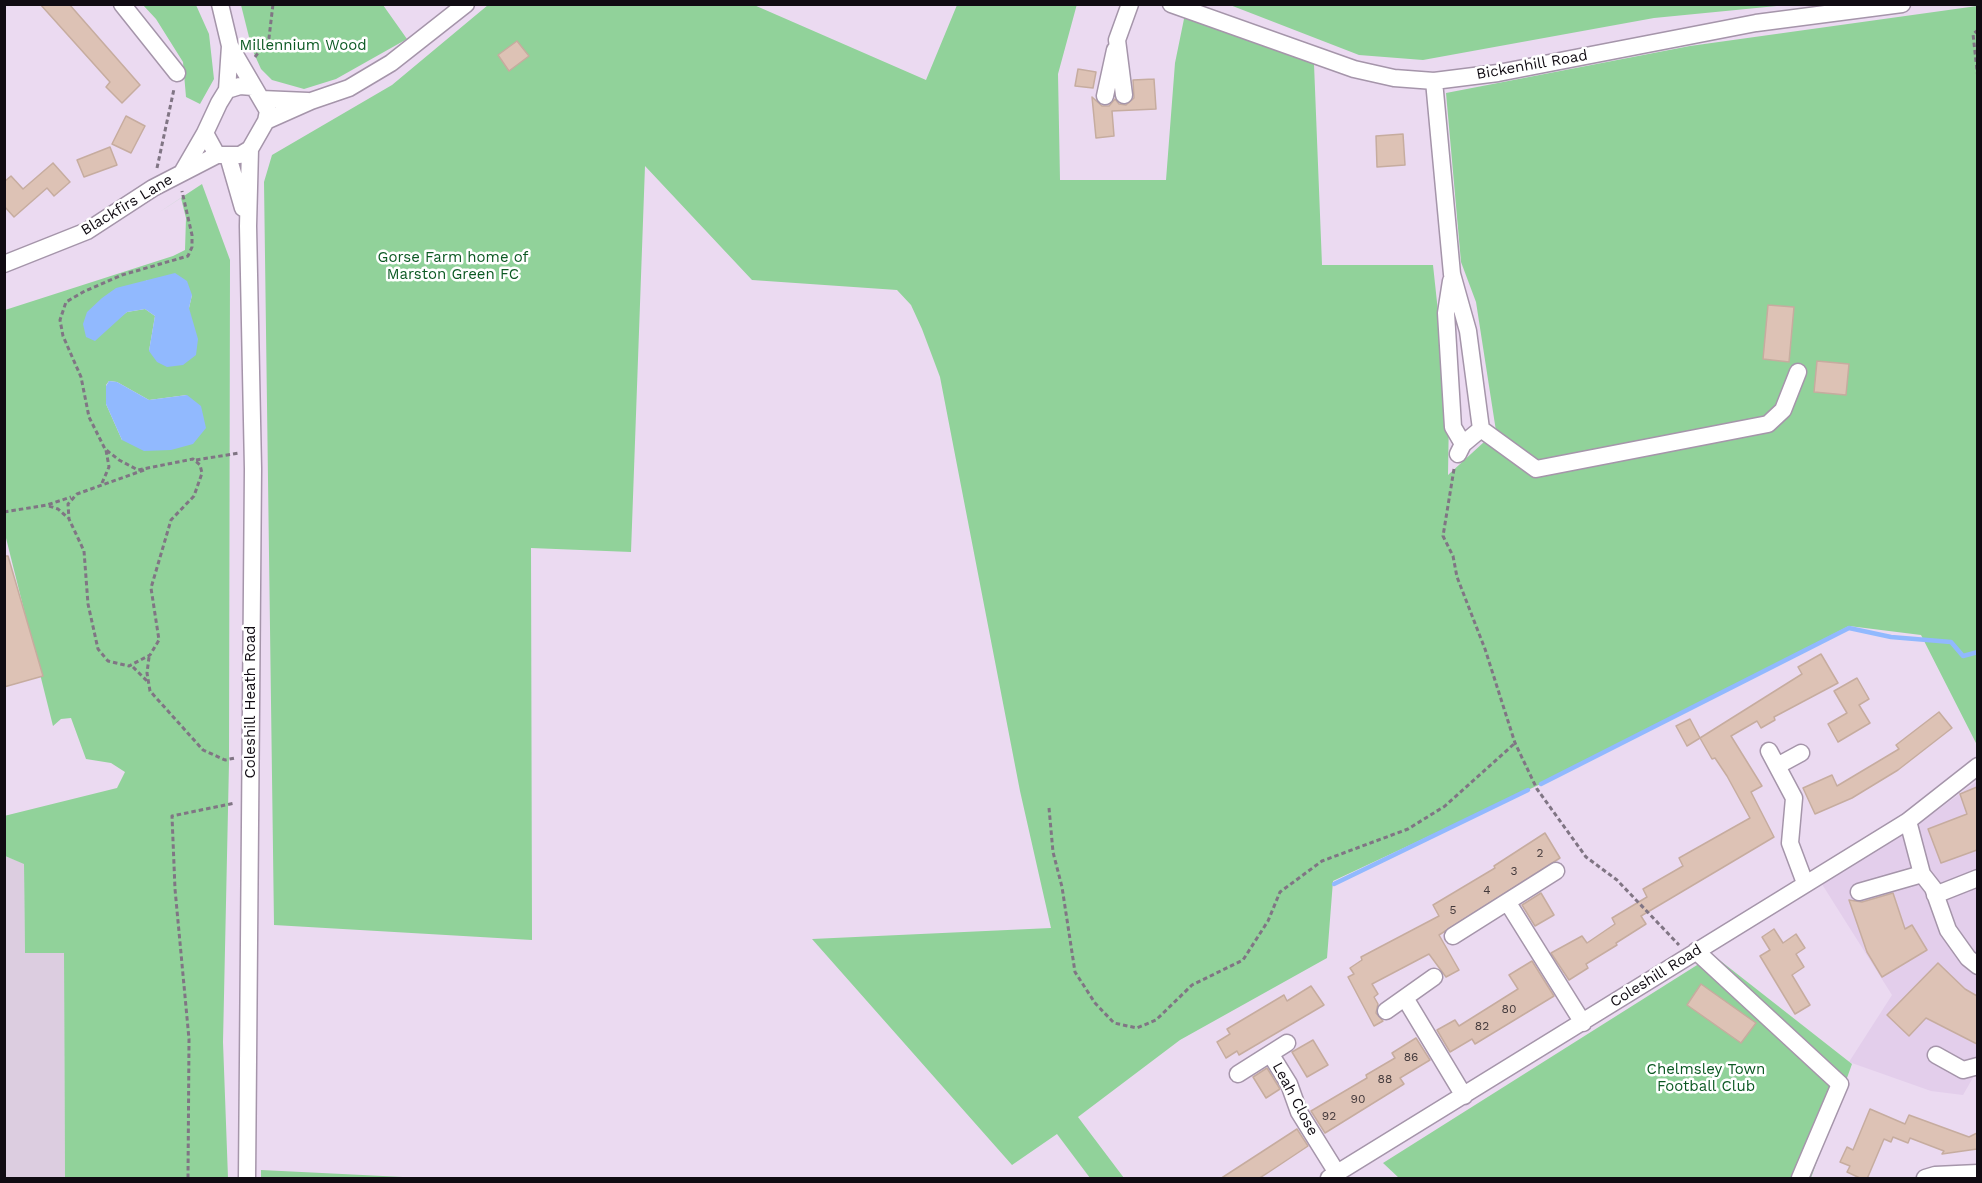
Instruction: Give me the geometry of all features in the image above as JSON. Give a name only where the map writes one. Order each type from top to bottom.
[{"type":"street","points":[[122,4],[148,28],[177,73]]},
{"type":"street","points":[[220,4],[230,46],[268,111],[266,121],[250,148],[240,155],[223,155],[206,133],[227,90],[230,46]]},
{"type":"street","points":[[266,121],[311,101],[349,88],[391,63],[466,4]]},
{"type":"street","points":[[1105,96],[1118,40],[1130,4]]},
{"type":"street","name":"Bickenhill Road","points":[[1171,4],[1354,69],[1394,78],[1434,81],[1498,73],[1756,23],[1902,4]]},
{"type":"street","points":[[1118,40],[1124,95]]},
{"type":"street","points":[[1434,81],[1452,274],[1468,331],[1481,429],[1536,469],[1768,424],[1783,410],[1798,372]]},
{"type":"street","points":[[227,90],[240,86],[257,93],[311,101]]},
{"type":"street","name":"Blackfirs Lane","points":[[179,173],[206,133]]},
{"type":"street","name":"Coleshill Heath Road","points":[[247,1179],[252,451],[248,226],[250,148]]},
{"type":"street","name":"Blackfirs Lane","points":[[4,264],[87,231],[179,173],[223,155]]},
{"type":"street","name":"Coleshill Heath Road","points":[[223,155],[248,226]]},
{"type":"street","points":[[1452,274],[1446,313],[1453,427],[1460,449],[1481,429]]},
{"type":"street","points":[[1769,751],[1794,798],[1790,843],[1805,883]]},
{"type":"street","points":[[1778,766],[1801,753]]},
{"type":"street","name":"Coleshill Road","points":[[1333,1176],[1582,1023],[1690,950],[1908,821],[1977,766]]},
{"type":"street","points":[[1908,821],[1922,874],[1935,895],[1948,930],[1968,958],[1977,966]]},
{"type":"street","points":[[1453,936],[1556,871]]},
{"type":"street","points":[[1859,892],[1922,874]]},
{"type":"street","points":[[1935,895],[1977,878]]},
{"type":"street","points":[[1508,903],[1582,1023]]},
{"type":"street","points":[[1690,950],[1840,1084],[1800,1179]]},
{"type":"street","points":[[1386,1011],[1434,977]]},
{"type":"street","points":[[1405,998],[1464,1096]]},
{"type":"street","name":"Leah Close","points":[[1238,1074],[1287,1043]]},
{"type":"street","name":"Leah Close","points":[[1271,1055],[1289,1084],[1299,1112],[1333,1176]]},
{"type":"street","points":[[1936,1055],[1963,1070],[1977,1066]]},
{"type":"street","points":[[1925,1179],[1935,1175],[1977,1173]]},
{"type":"path","points":[[252,61],[269,38],[273,4]]},
{"type":"path","points":[[1977,30],[1973,34],[1977,79]]},
{"type":"path","points":[[153,188],[177,73]]},
{"type":"path","points":[[101,485],[109,467],[105,449],[89,417],[81,377],[63,336],[60,320],[62,310],[71,298],[102,283],[188,256],[192,247],[192,235],[179,173]]},
{"type":"path","points":[[105,449],[130,467],[144,470]]},
{"type":"path","points":[[1460,449],[1443,536],[1453,556],[1456,577],[1485,649],[1515,743],[1537,789],[1586,857],[1617,880],[1690,950]]},
{"type":"path","points":[[4,512],[47,505],[144,470],[252,451]]},
{"type":"path","points":[[196,460],[202,473],[199,489],[171,520],[158,573],[151,588],[150,595],[159,640],[147,665],[148,684],[150,691],[209,755],[225,760],[250,756]]},
{"type":"path","points":[[72,496],[68,504],[69,519],[84,551],[88,604],[98,649],[108,661],[131,666],[141,673],[148,684]]},
{"type":"path","points":[[47,505],[58,509],[69,519]]},
{"type":"path","points":[[131,666],[150,655]]},
{"type":"path","points":[[1049,807],[1053,852],[1062,887],[1075,972],[1095,1003],[1114,1023],[1137,1028],[1156,1020],[1192,985],[1243,960],[1268,921],[1280,892],[1322,861],[1408,829],[1445,806],[1515,743]]},
{"type":"path","points":[[188,1179],[189,1039],[175,889],[172,816],[250,800]]},
{"type":"shaded area","points":[[1977,781],[1978,1069],[1963,1095],[1931,1091],[1849,1062],[1892,995],[1820,881],[1905,834]]},
{"type":"shaded area","points":[[4,856],[24,863],[25,953],[64,953],[65,1178],[5,1178]]},
{"type":"green space","name":"Gorse Farm home of Marston Green FC","points":[[1077,4],[1058,74],[1060,180],[1166,180],[1175,63],[1185,14],[1314,64],[1322,265],[1433,265],[1449,414],[1448,475],[1496,431],[1476,302],[1461,262],[1446,93],[1690,46],[1977,6],[1977,745],[1921,635],[1849,626],[1545,782],[1333,881],[1327,958],[1180,1040],[1078,1117],[1124,1178],[1090,1178],[1057,1134],[1012,1165],[812,939],[1051,928],[1020,791],[940,377],[911,305],[897,290],[752,280],[645,166],[631,552],[531,548],[532,940],[274,925],[264,182],[272,155],[392,85],[488,5],[754,5],[926,80],[957,5]]},
{"type":"green space","points":[[143,5],[196,5],[209,34],[214,79],[200,104],[186,97],[183,62],[156,19]]},
{"type":"green space","name":"Millennium Wood","points":[[241,5],[383,5],[407,39],[336,79],[304,89],[272,80],[261,69],[252,49]]},
{"type":"green space","points":[[1230,5],[1787,5],[1654,18],[1423,60],[1359,55]]},
{"type":"green space","points":[[202,184],[230,260],[229,763],[223,1042],[228,1178],[65,1178],[64,953],[25,953],[24,864],[5,856],[4,816],[117,788],[125,772],[111,763],[86,759],[71,718],[61,719],[53,726],[5,534],[5,310],[173,256],[185,250],[186,218],[181,198],[158,213]],"holes":[[[147,280],[192,295],[189,308],[149,351],[155,316],[145,309],[127,312],[112,323]],[[109,381],[117,382],[149,400],[187,395],[122,440],[106,404],[106,385]]]},
{"type":"green space","name":"Chelmsley Town Football Club","points":[[1713,955],[1852,1064],[1811,1178],[1399,1178],[1383,1163]]},
{"type":"green space","points":[[261,1170],[403,1177],[404,1178],[261,1178]]},
{"type":"water","points":[[175,273],[187,281],[192,295],[189,308],[198,339],[196,355],[183,365],[167,367],[157,362],[149,351],[155,316],[145,309],[127,312],[95,341],[86,337],[83,324],[87,312],[102,298],[116,288]]},
{"type":"water","points":[[109,381],[117,382],[149,400],[187,395],[201,406],[206,428],[193,444],[171,450],[144,451],[122,440],[106,404],[106,386]]},
{"type":"building","points":[[40,4],[69,4],[140,85],[122,103],[106,87],[110,82]]},
{"type":"building","points":[[517,41],[529,56],[509,71],[498,55]]},
{"type":"building","points":[[1078,69],[1096,72],[1093,88],[1075,86]]},
{"type":"building","points":[[1154,79],[1156,109],[1112,111],[1114,136],[1096,138],[1092,97],[1102,106],[1109,106],[1115,99],[1119,104],[1126,105],[1134,98],[1133,80]]},
{"type":"building","points":[[126,116],[145,126],[131,153],[112,144]]},
{"type":"building","points":[[1403,134],[1405,165],[1377,167],[1376,136]]},
{"type":"building","points":[[110,147],[117,165],[84,177],[77,160]]},
{"type":"building","points":[[53,163],[70,182],[54,196],[47,188],[14,217],[4,206],[4,182],[11,176],[23,189]]},
{"type":"building","points":[[1768,305],[1794,307],[1789,362],[1763,359]]},
{"type":"building","points":[[1817,361],[1849,364],[1846,395],[1814,392]]},
{"type":"building","points":[[4,556],[8,556],[43,676],[4,687]]},
{"type":"building","points":[[1821,654],[1838,683],[1774,717],[1775,720],[1761,728],[1757,721],[1731,736],[1762,786],[1751,792],[1774,837],[1641,916],[1646,924],[1586,964],[1588,968],[1569,980],[1551,953],[1582,936],[1587,943],[1615,924],[1612,918],[1647,897],[1643,889],[1683,866],[1679,858],[1750,818],[1727,776],[1715,758],[1712,759],[1700,738],[1802,674],[1798,667]]},
{"type":"building","points":[[1857,678],[1869,699],[1859,705],[1870,723],[1838,742],[1828,724],[1847,713],[1834,691]]},
{"type":"building","points":[[1939,712],[1952,728],[1898,770],[1852,798],[1815,814],[1803,788],[1832,775],[1837,786],[1899,749],[1896,745]]},
{"type":"building","points":[[1690,719],[1700,738],[1687,746],[1676,726]]},
{"type":"building","points":[[1977,787],[1977,850],[1941,863],[1928,829],[1967,814],[1960,794]]},
{"type":"building","points":[[1545,833],[1560,858],[1439,935],[1459,970],[1446,977],[1429,954],[1372,984],[1378,994],[1374,997],[1378,1004],[1376,1013],[1383,1021],[1374,1026],[1348,977],[1354,974],[1350,968],[1362,960],[1361,957],[1439,916],[1433,905],[1495,868],[1494,866]]},
{"type":"building","points":[[1541,893],[1554,915],[1535,926],[1522,905]]},
{"type":"building","points":[[1893,893],[1905,929],[1912,925],[1927,950],[1882,977],[1867,952],[1849,900],[1862,902]]},
{"type":"building","points":[[1774,929],[1783,943],[1796,934],[1805,948],[1796,954],[1804,967],[1792,975],[1810,1005],[1795,1014],[1760,956],[1770,950],[1762,937]]},
{"type":"building","points":[[1532,961],[1554,996],[1475,1044],[1472,1039],[1450,1052],[1437,1030],[1455,1020],[1459,1026],[1518,989],[1509,975]]},
{"type":"building","points":[[1938,963],[1965,989],[1977,996],[1977,1044],[1926,1018],[1909,1036],[1887,1015]]},
{"type":"building","points":[[1701,984],[1756,1023],[1741,1043],[1687,1005]]},
{"type":"building","points":[[1311,986],[1324,1005],[1239,1055],[1237,1051],[1226,1058],[1217,1042],[1230,1034],[1227,1029],[1284,995],[1287,1001]]},
{"type":"building","points":[[1416,1038],[1430,1060],[1400,1078],[1404,1084],[1325,1133],[1311,1111],[1367,1078],[1366,1075],[1395,1058],[1392,1053]]},
{"type":"building","points":[[1313,1040],[1328,1065],[1307,1077],[1292,1052]]},
{"type":"building","points":[[1267,1068],[1280,1089],[1266,1098],[1253,1077]]},
{"type":"building","points":[[1870,1109],[1905,1124],[1909,1115],[1969,1137],[1977,1133],[1977,1149],[1942,1154],[1944,1151],[1910,1138],[1908,1143],[1893,1137],[1891,1142],[1884,1139],[1867,1179],[1862,1179],[1847,1172],[1850,1166],[1840,1162],[1847,1147],[1853,1150]]},
{"type":"building","points":[[1297,1129],[1308,1146],[1269,1172],[1258,1179],[1220,1179]]},
{"type":"waterway","points":[[1541,784],[1849,628],[1891,637],[1951,642],[1963,656],[1978,652]]},
{"type":"waterway","points":[[1334,884],[1528,790]]}]
